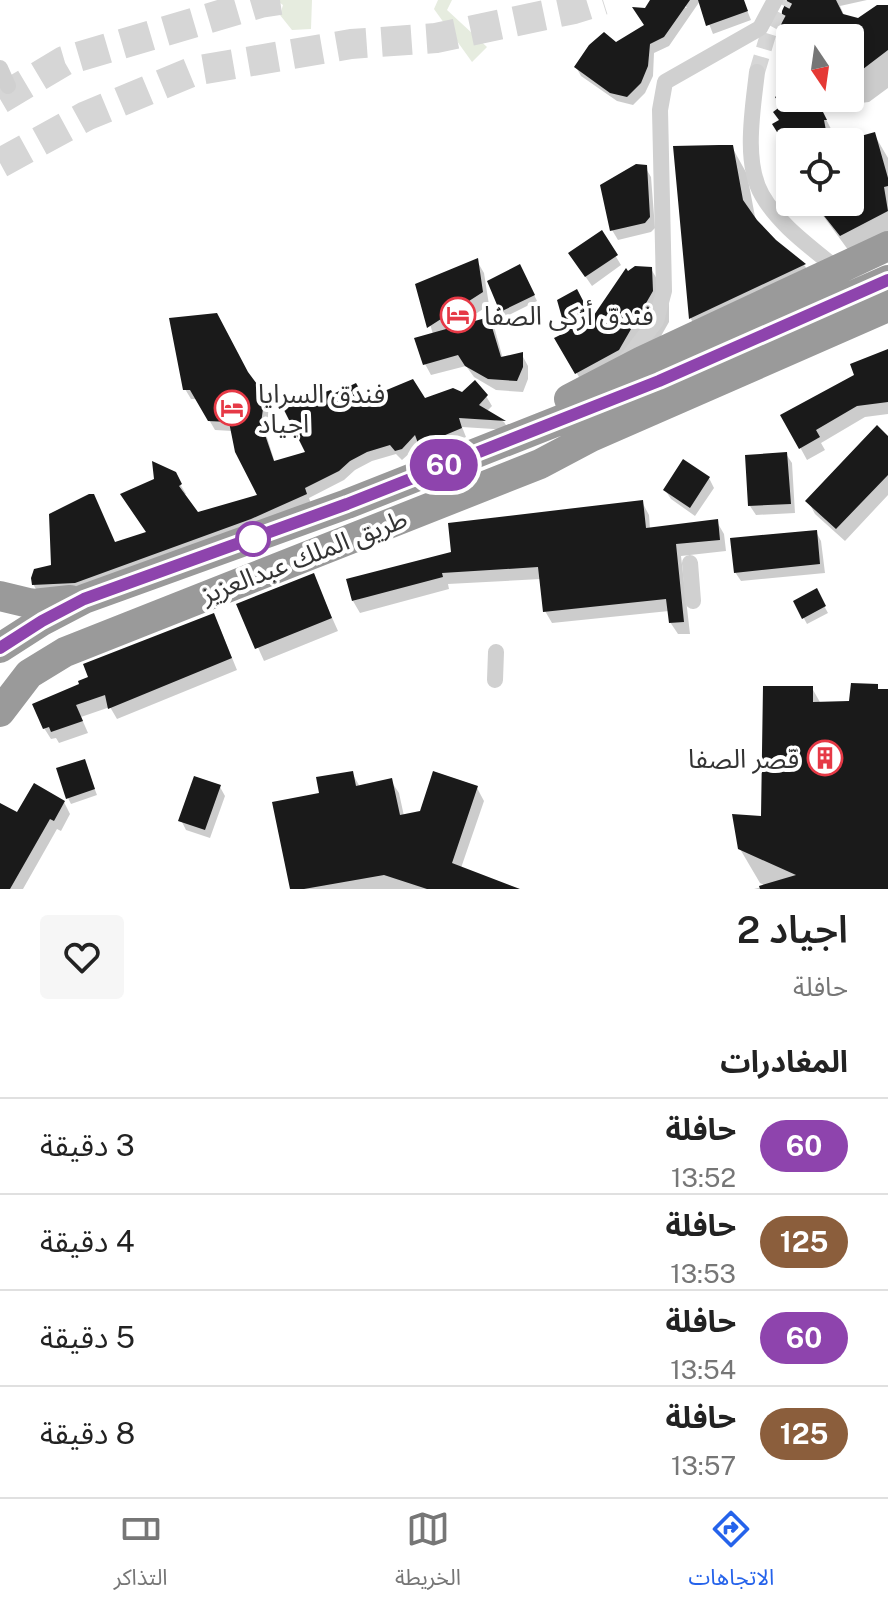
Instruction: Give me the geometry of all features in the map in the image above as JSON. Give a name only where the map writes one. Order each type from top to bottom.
[{"type":"highway","points":[[464,457],[616,374],[888,246]]},
{"type":"highway","name":"طريق الملك عبدالعزيز","points":[[0,648],[84,599],[347,504],[659,381],[888,280]]},
{"type":"highway","name":"طريق الملك عبدالعزيز","points":[[0,712],[29,674],[65,652],[540,464],[591,437],[888,307]]},
{"type":"highway","points":[[540,464],[648,431],[888,330]]},
{"type":"highway","points":[[0,596],[33,604],[84,599]]},
{"type":"street","points":[[616,374],[656,321],[664,291],[660,110],[665,82],[760,28],[775,0]]},
{"type":"street","points":[[0,68],[8,86]]},
{"type":"street","points":[[757,72],[750,144],[761,194],[785,225],[837,269]]},
{"type":"street","points":[[690,563],[693,601]]},
{"type":"street","points":[[495,680],[496,652]]},
{"type":"shaded area","points":[[276,0],[312,0],[311,29],[292,30],[280,15],[283,5]]},
{"type":"shaded area","points":[[438,0],[452,0],[447,10],[487,47],[472,62],[434,9]]},
{"type":"building","points":[[650,0],[690,0],[664,37],[650,44],[648,66],[641,83],[627,97],[610,93],[574,67],[589,45],[604,32],[616,42],[644,25],[632,7],[645,8]]},
{"type":"building","points":[[698,0],[744,0],[748,11],[706,26]]},
{"type":"building","points":[[787,0],[836,0],[843,14],[858,18],[877,5],[888,5],[888,50],[864,68],[864,24],[781,24]]},
{"type":"building","points":[[773,112],[823,112],[827,120],[824,120],[826,128],[776,130],[772,124],[779,120]]},
{"type":"building","points":[[875,132],[888,178],[888,186],[884,187],[888,211],[840,236],[824,216],[864,216],[864,135]]},
{"type":"building","points":[[733,145],[743,200],[776,240],[806,264],[689,319],[673,146]]},
{"type":"building","points":[[636,164],[647,165],[650,217],[645,223],[610,231],[600,185]]},
{"type":"building","points":[[602,230],[618,255],[585,277],[568,253]]},
{"type":"building","points":[[478,258],[483,292],[427,328],[415,284]]},
{"type":"building","points":[[520,264],[535,295],[500,312],[487,281]]},
{"type":"building","points":[[635,266],[652,267],[653,291],[619,350],[575,374],[554,338],[566,332],[557,300],[577,289],[592,318],[626,268],[628,271]]},
{"type":"building","points":[[217,313],[248,372],[265,395],[261,423],[274,461],[305,452],[282,406],[331,390],[333,394],[356,383],[365,399],[413,379],[425,398],[453,388],[462,392],[475,380],[488,395],[479,405],[506,421],[459,418],[462,428],[419,446],[415,435],[402,449],[395,451],[390,445],[367,452],[305,488],[307,494],[251,519],[75,583],[32,585],[34,569],[51,565],[49,514],[89,494],[94,494],[115,542],[146,532],[120,494],[154,479],[152,461],[176,472],[182,484],[179,486],[198,512],[257,495],[235,452],[229,422],[208,421],[190,390],[183,390],[169,318]]},
{"type":"building","points":[[489,317],[501,357],[523,352],[523,367],[517,381],[488,379],[465,366],[458,355],[423,365],[414,338]]},
{"type":"building","points":[[888,349],[888,402],[857,406],[816,430],[820,437],[799,449],[780,415],[854,375],[850,364]]},
{"type":"building","points":[[877,425],[888,436],[888,475],[836,529],[805,501]]},
{"type":"building","points":[[787,452],[791,504],[748,506],[745,455]]},
{"type":"building","points":[[683,459],[710,477],[690,508],[663,490]]},
{"type":"building","points":[[643,500],[646,528],[718,519],[720,540],[676,544],[684,622],[669,623],[666,599],[543,612],[538,567],[442,573],[443,577],[352,601],[346,579],[451,552],[448,523]]},
{"type":"building","points":[[817,530],[820,564],[734,573],[730,538]]},
{"type":"building","points":[[314,573],[332,618],[255,649],[236,604]]},
{"type":"building","points":[[817,588],[826,606],[802,619],[793,601]]},
{"type":"building","points":[[214,613],[232,658],[108,709],[105,695],[76,705],[83,721],[51,732],[49,727],[43,729],[32,704],[88,677],[83,664]]},
{"type":"building","name":"قصر الصفا","points":[[851,683],[878,684],[878,689],[888,689],[888,889],[760,889],[759,886],[796,875],[738,849],[732,814],[761,816],[763,686],[813,686],[813,702],[849,701]]},
{"type":"building","points":[[85,759],[95,789],[66,799],[56,768]]},
{"type":"building","points":[[353,771],[356,786],[392,778],[400,815],[420,811],[433,771],[478,786],[452,863],[520,889],[427,889],[384,875],[290,889],[272,802],[319,793],[316,777]]},
{"type":"building","points":[[194,776],[221,785],[205,830],[178,821]]},
{"type":"building","points":[[34,783],[65,801],[54,821],[50,819],[10,889],[0,889],[0,803],[17,812]]},
{"type":"tunnel","points":[[0,99],[64,61],[260,3],[280,0]]},
{"type":"tunnel","points":[[0,163],[86,116],[194,71],[351,44],[436,38],[603,0]]},
{"type":"tunnel","points":[[757,72],[770,28],[785,0]]},
{"type":"bus line","name":"60","points":[[0,648],[84,599],[347,504],[659,381],[888,280]]},
{"type":"place","name":"فندق أزكى الصفا","points":[[458,315]]},
{"type":"place","name":"فندق السرايا اجياد","points":[[232,408]]},
{"type":"place","name":"قصر الصفا","points":[[825,758]]}]
